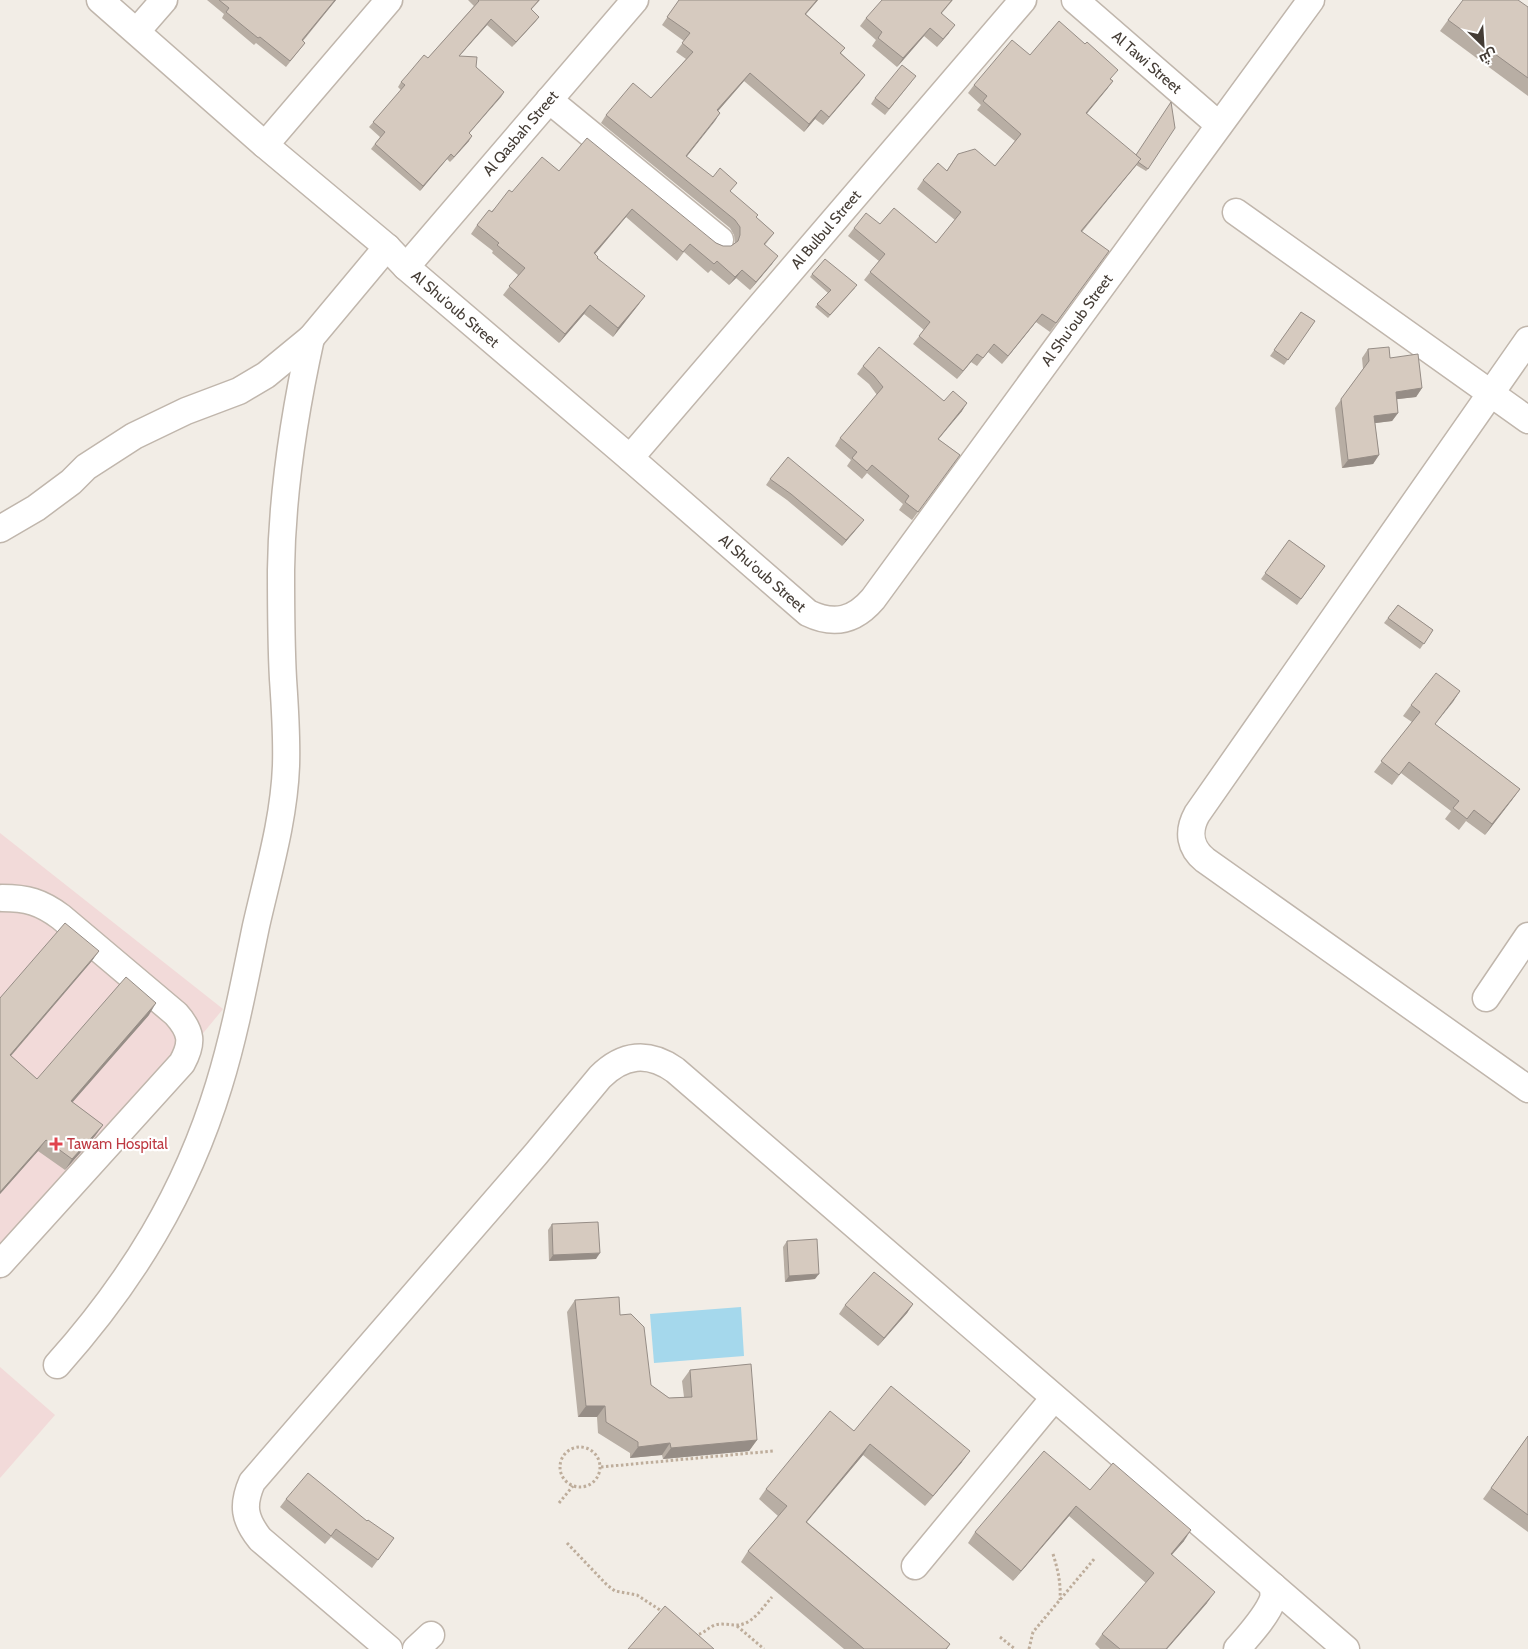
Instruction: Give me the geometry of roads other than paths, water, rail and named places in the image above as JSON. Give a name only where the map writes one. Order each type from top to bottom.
[{"type":"street","name":"Al Shu'oub Street","points":[[100,0],[265,145],[387,247],[406,267],[808,613],[817,618],[830,620],[841,620],[854,616],[864,609],[873,598],[1311,0]]},
{"type":"street","points":[[137,31],[164,0]]},
{"type":"street","points":[[265,145],[389,0]]},
{"type":"street","name":"Al Qasbah Street","points":[[406,267],[635,0]]},
{"type":"street","name":"Al Bulbul Street","points":[[630,458],[1023,0]]},
{"type":"street","name":"Al Tawi Street","points":[[1075,0],[1219,125]]},
{"type":"street","points":[[549,100],[720,240]]},
{"type":"street","points":[[1236,212],[1528,420]]},
{"type":"street","points":[[0,529],[36,508],[86,467],[110,451],[160,423],[239,391],[266,375],[311,338],[387,247]]},
{"type":"street","points":[[57,1365],[110,1302],[155,1234],[175,1197],[205,1126],[230,1044],[276,840],[282,804],[287,733],[281,568],[284,508],[290,450],[299,393],[311,338]]},
{"type":"street","points":[[1528,340],[1197,814],[1192,822],[1190,832],[1191,841],[1199,856],[1528,1089]]},
{"type":"street","points":[[0,1264],[182,1063],[188,1051],[190,1037],[185,1024],[176,1014],[48,907],[34,901],[1,894]]},
{"type":"street","points":[[1486,998],[1528,936]]},
{"type":"street","points":[[389,1649],[260,1539],[250,1527],[246,1512],[246,1496],[252,1482],[262,1470],[536,1154],[600,1077],[619,1062],[636,1058],[654,1059],[665,1063],[675,1070],[1346,1649]]},
{"type":"street","points":[[915,1566],[1054,1398]]},
{"type":"street","points":[[1237,1649],[1274,1598],[1273,1586]]},
{"type":"water","points":[[741,1307],[744,1356],[654,1363],[650,1314]]},
{"type":"place","name":"Tawam Hospital","points":[[56,1144]]}]
